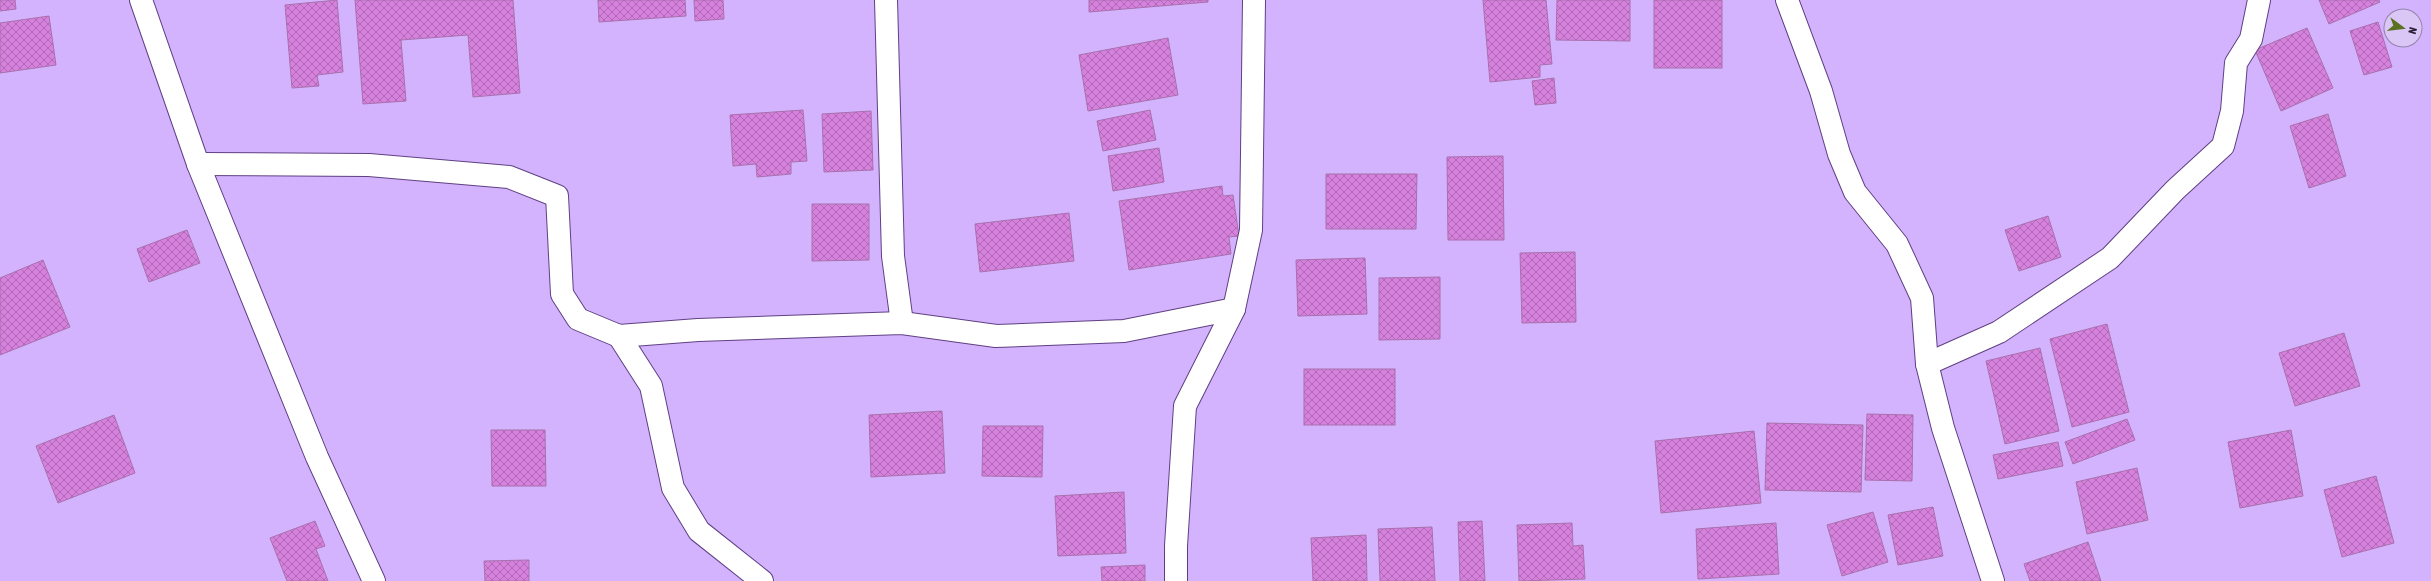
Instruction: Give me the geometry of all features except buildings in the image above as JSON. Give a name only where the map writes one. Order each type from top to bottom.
[{"type":"street","points":[[141,0],[198,164],[317,457],[374,581]]},
{"type":"street","points":[[886,0],[893,256],[902,323]]},
{"type":"street","points":[[1176,581],[1176,546],[1185,406],[1234,309],[1251,230],[1254,0]]},
{"type":"street","points":[[1787,0],[1820,91],[1839,154],[1855,192],[1897,244],[1922,298],[1927,364],[1943,428],[1994,581]]},
{"type":"street","points":[[1927,364],[2000,332],[2110,258],[2175,190],[2223,146],[2232,111],[2236,63],[2251,39],[2259,0]]},
{"type":"street","points":[[198,164],[369,165],[509,177],[557,196],[562,294],[578,319],[620,336],[698,330],[902,323],[996,336],[1124,331],[1234,309]]},
{"type":"street","points":[[620,336],[651,386],[673,488],[699,531],[762,581]]}]
